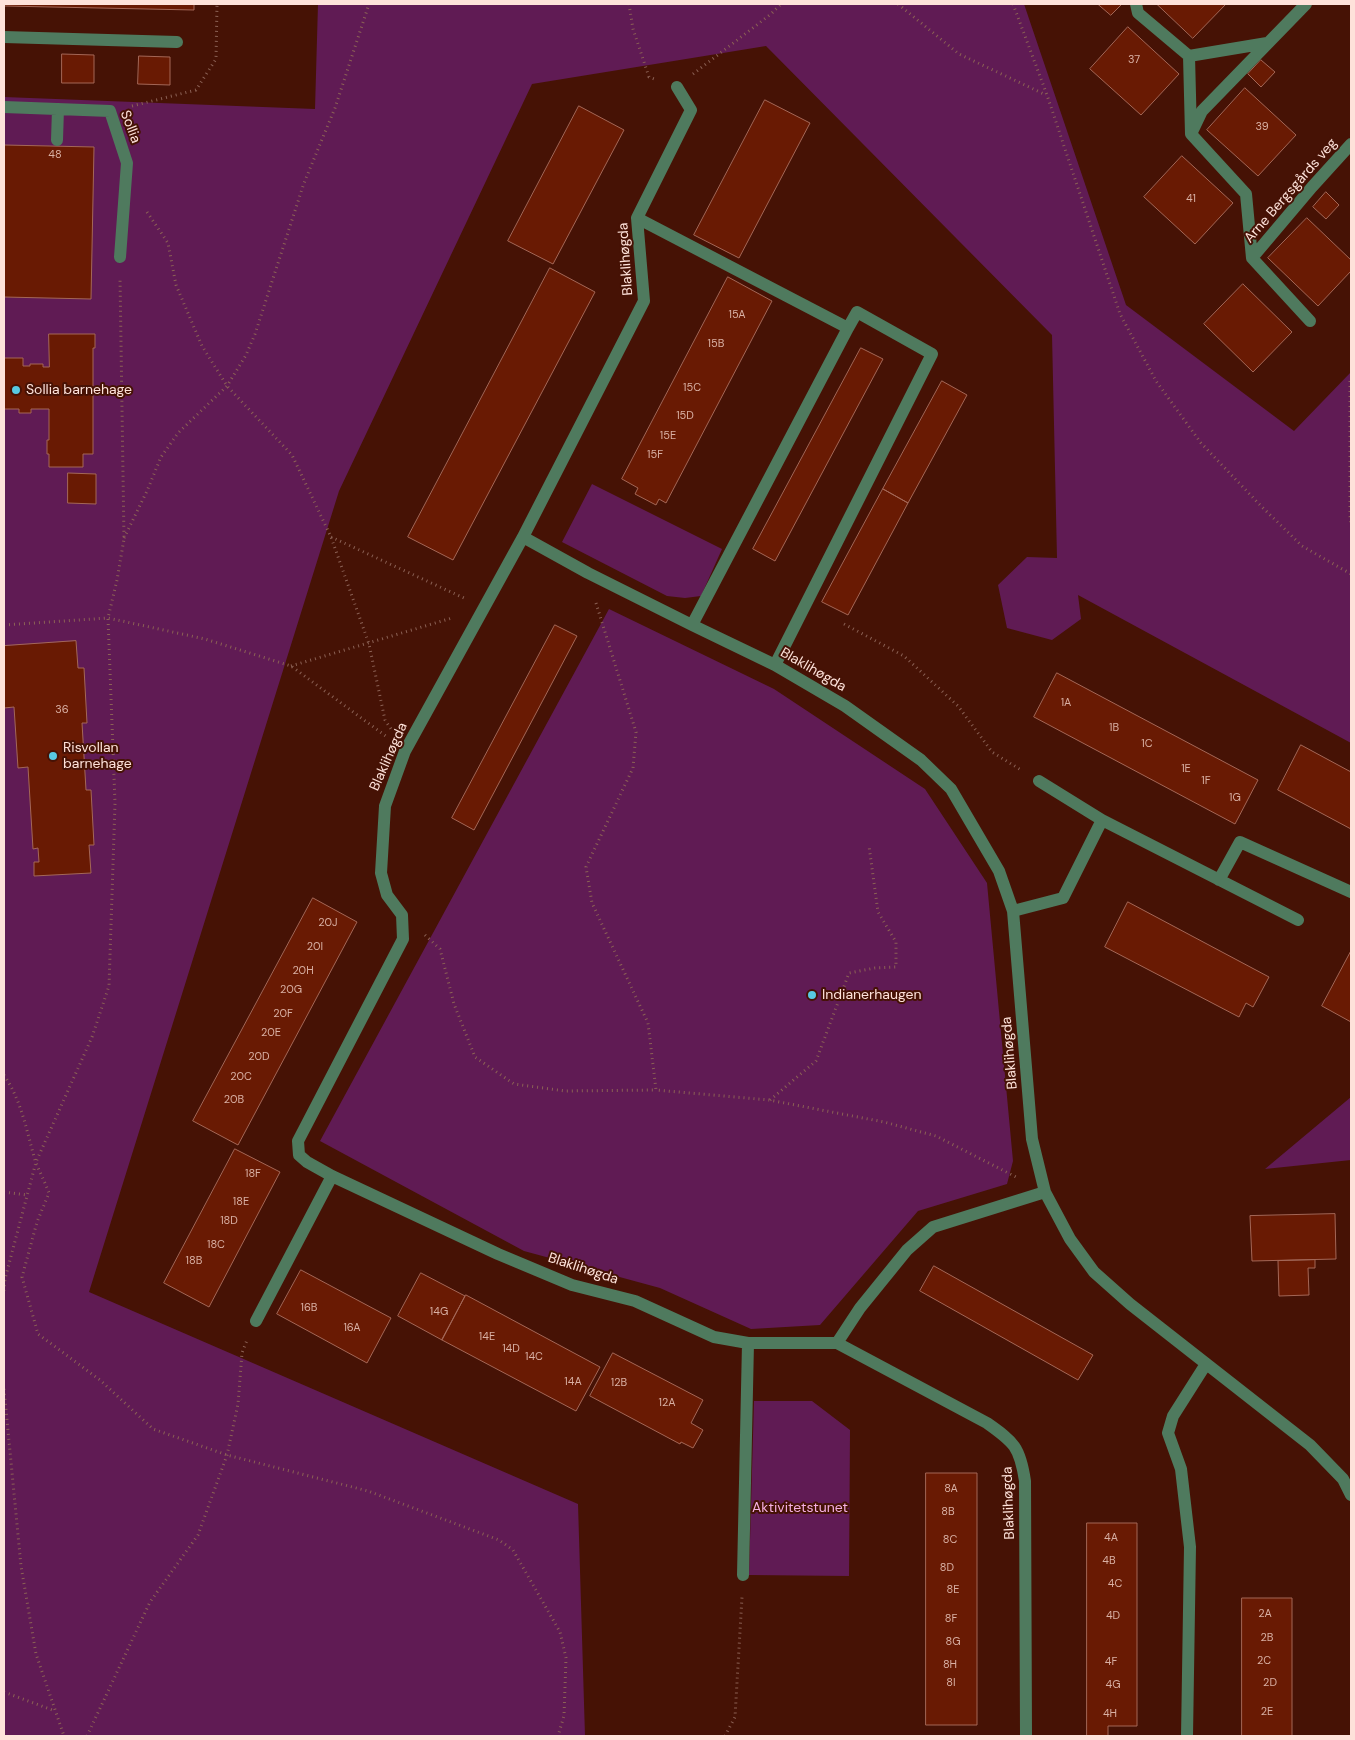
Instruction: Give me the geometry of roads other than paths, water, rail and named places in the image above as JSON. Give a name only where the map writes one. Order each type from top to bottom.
[{"type":"street","points":[[1136,4],[1138,13],[1190,56],[1268,43]]},
{"type":"street","points":[[1191,134],[1202,110],[1306,4]]},
{"type":"street","points":[[4,37],[177,42]]},
{"type":"street","points":[[1190,56],[1191,134]]},
{"type":"street","name":"Blaklihøgda","points":[[677,87],[691,110],[637,218],[644,301],[486,608],[406,751],[385,806],[381,872],[387,895],[402,915],[403,939],[298,1141],[299,1155],[307,1162],[332,1176],[498,1254],[572,1285],[635,1301],[714,1337],[748,1343],[837,1343],[987,1423],[1009,1439],[1022,1458],[1025,1481],[1026,1736]]},
{"type":"street","name":"Sollia","points":[[4,107],[110,111],[127,163],[120,257]]},
{"type":"street","points":[[57,140],[58,109]]},
{"type":"street","name":"Arne Bergsgårds veg","points":[[1191,134],[1246,194],[1252,258],[1310,321]]},
{"type":"street","name":"Arne Bergsgårds veg","points":[[1252,258],[1351,144]]},
{"type":"street","points":[[637,218],[848,328]]},
{"type":"street","points":[[692,625],[857,312],[932,354],[775,665]]},
{"type":"street","name":"Blaklihøgda","points":[[523,537],[588,573],[775,665],[846,706],[921,760],[951,789],[999,872],[1012,911],[1032,1138],[1045,1192],[1070,1239],[1094,1272],[1130,1304],[1310,1445],[1343,1479],[1351,1496]]},
{"type":"street","points":[[1039,782],[1102,820],[1298,920]]},
{"type":"street","points":[[1012,911],[1064,898],[1102,820]]},
{"type":"street","points":[[1218,880],[1240,842],[1351,892]]},
{"type":"street","points":[[256,1321],[332,1176]]},
{"type":"street","points":[[837,1343],[860,1308],[901,1257],[933,1227],[1045,1192]]},
{"type":"street","points":[[743,1575],[748,1343]]},
{"type":"street","points":[[1187,1736],[1190,1546],[1181,1469],[1168,1433],[1173,1416],[1206,1364]]},
{"type":"place","name":"Sollia barnehage","points":[[16,390]]},
{"type":"place","name":"Risvollan barnehage","points":[[53,756]]},
{"type":"place","name":"Indianerhaugen","points":[[812,995]]},
{"type":"park label","name":"Aktivitetstunet","points":[[800,1508]]}]
